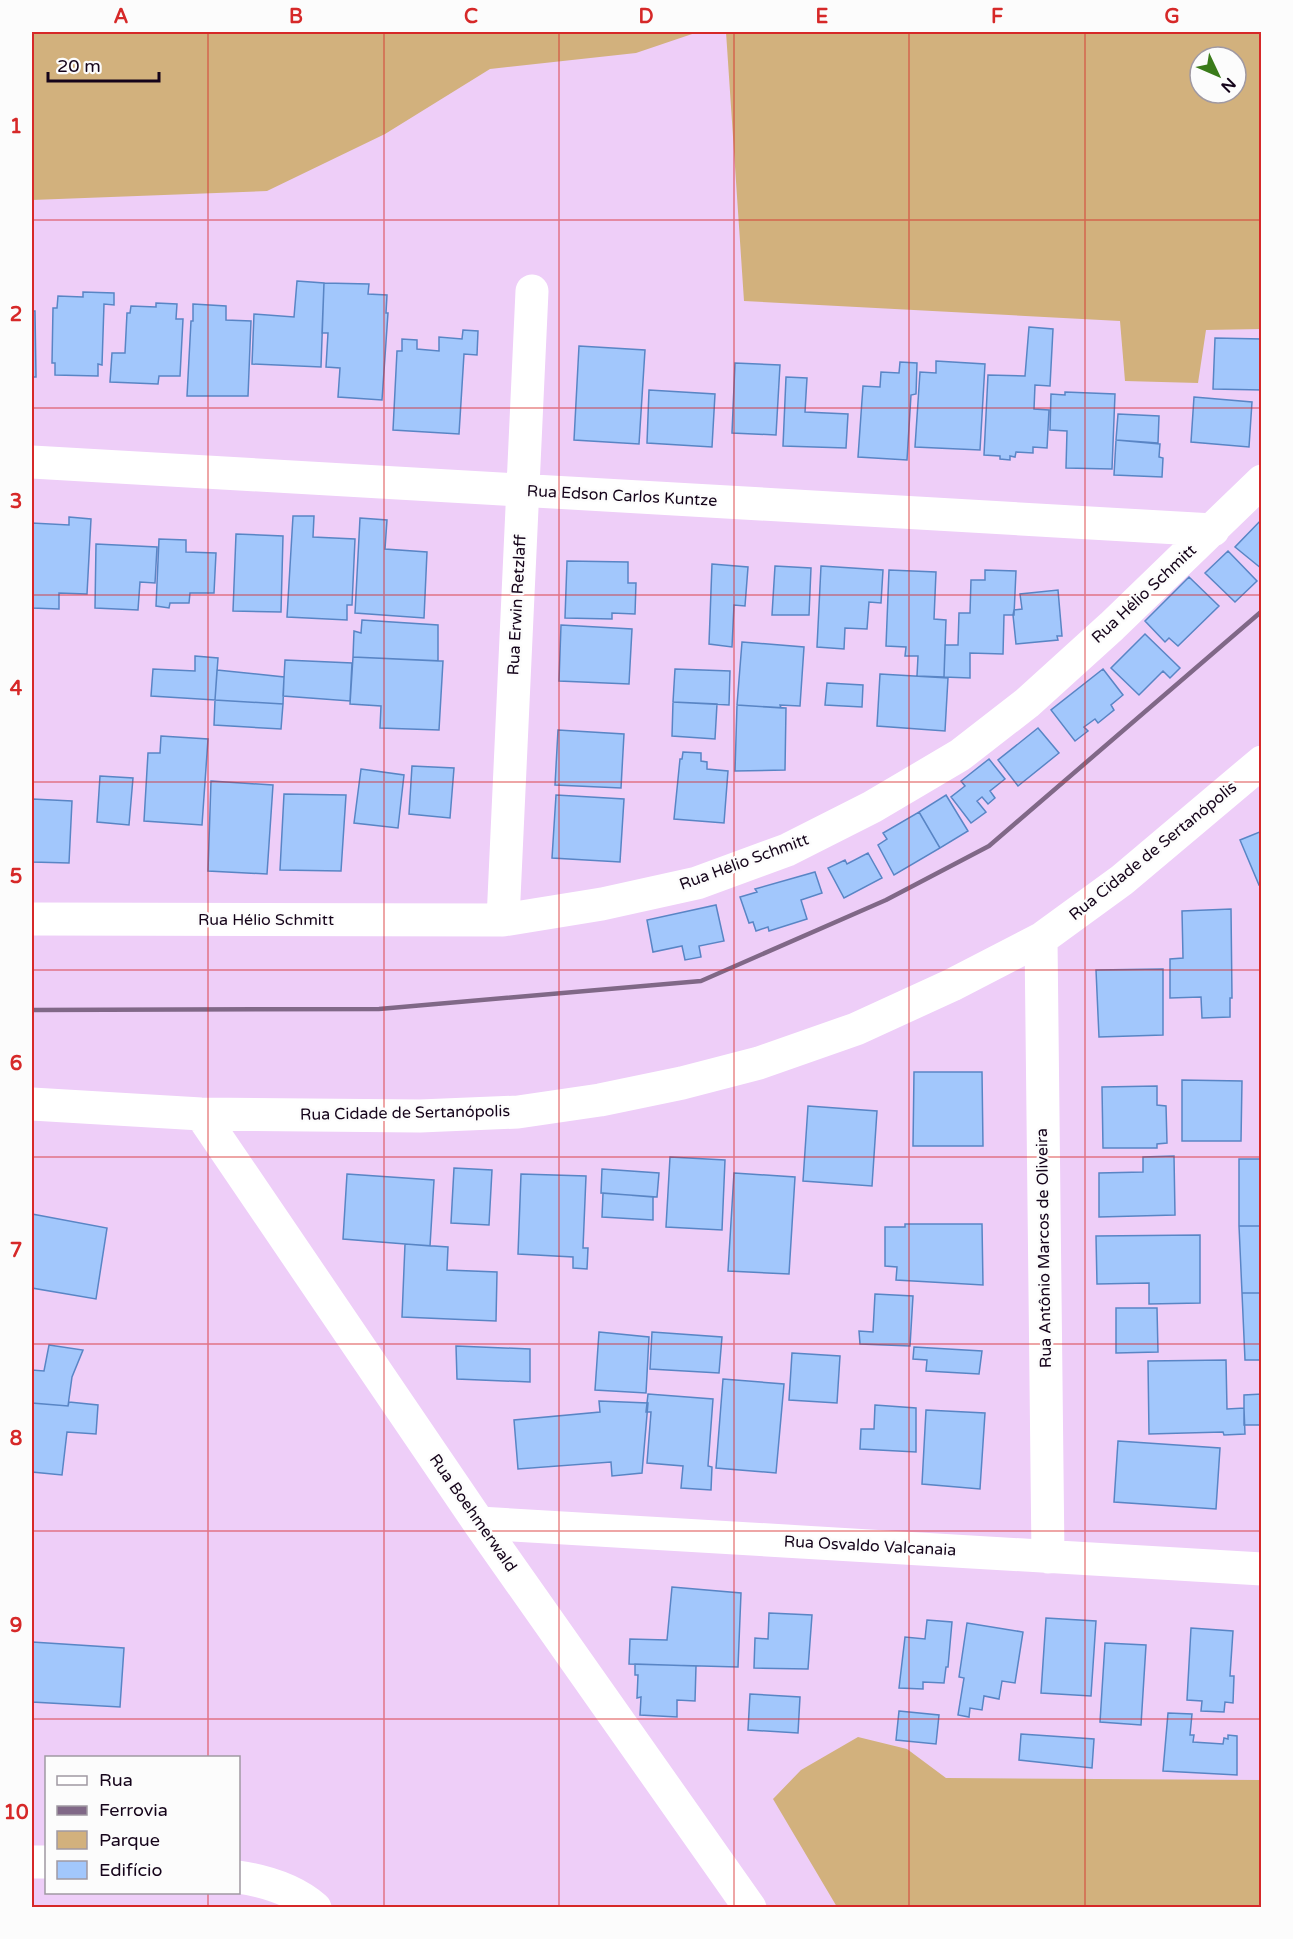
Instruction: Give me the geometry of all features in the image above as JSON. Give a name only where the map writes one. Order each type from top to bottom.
[{"type":"street","name":"Rua Erwin Retzlaff","points":[[503,920],[532,291]]},
{"type":"street","name":"Rua Edson Carlos Kuntze","points":[[32,462],[1213,530]]},
{"type":"street","name":"Rua Hélio Schmitt","points":[[32,919],[503,920],[602,904],[697,883],[787,849],[872,807],[960,755],[1027,703],[1112,626],[1262,481]]},
{"type":"street","name":"Rua Cidade de Sertanópolis","points":[[32,1104],[201,1114],[420,1116],[518,1112],[612,1098],[759,1063],[856,1029],[952,985],[1041,939],[1122,880],[1262,762]]},
{"type":"street","name":"Rua Antônio Marcos de Oliveira","points":[[1041,939],[1048,1557]]},
{"type":"street","name":"Rua Boehmerwald","points":[[201,1114],[479,1522],[750,1908]]},
{"type":"street","name":"Rua Osvaldo Valcanaia","points":[[479,1522],[1262,1569]]},
{"type":"street","points":[[240,1877],[261,1880],[305,1900],[315,1908]]},
{"type":"green space","points":[[32,32],[698,32],[636,53],[490,69],[385,134],[267,191],[32,200]]},
{"type":"green space","points":[[726,32],[1261,32],[1261,329],[1206,330],[1198,383],[1125,381],[1120,321],[744,301]]},
{"type":"green space","points":[[858,1737],[907,1749],[946,1778],[1261,1780],[1261,1907],[837,1907],[773,1799],[801,1770]]},
{"type":"building","points":[[297,281],[324,283],[321,367],[252,364],[254,314],[294,317]]},
{"type":"building","points":[[324,283],[369,284],[368,294],[387,295],[386,313],[388,313],[382,400],[338,397],[340,368],[326,367],[328,333],[322,333]]},
{"type":"building","points":[[83,292],[114,293],[114,305],[104,304],[102,365],[98,364],[98,376],[55,375],[55,363],[52,363],[53,308],[57,308],[58,296],[83,297]]},
{"type":"building","points":[[156,303],[177,304],[176,319],[183,319],[180,376],[159,376],[158,384],[110,382],[112,353],[125,353],[127,313],[130,313],[131,306],[156,307]]},
{"type":"building","points":[[193,304],[226,306],[226,320],[251,321],[248,396],[187,396]]},
{"type":"building","points":[[32,311],[35,311],[36,377],[32,377]]},
{"type":"building","points":[[1029,327],[1053,329],[1050,386],[1035,385],[1034,409],[1049,410],[1047,448],[1033,447],[1033,453],[1016,452],[1015,457],[1010,456],[1010,460],[1000,459],[1000,456],[984,455],[988,375],[1025,376]]},
{"type":"building","points":[[463,330],[478,331],[477,355],[464,354],[459,434],[393,430],[397,351],[402,351],[402,339],[417,340],[417,349],[439,351],[439,337],[462,339]]},
{"type":"building","points":[[1215,338],[1262,339],[1262,390],[1213,389]]},
{"type":"building","points":[[579,346],[645,350],[639,444],[574,440]]},
{"type":"building","points":[[936,361],[985,364],[980,450],[915,447],[920,372],[936,373]]},
{"type":"building","points":[[900,362],[917,363],[916,394],[911,395],[907,460],[858,457],[863,386],[880,387],[881,372],[899,373]]},
{"type":"building","points":[[735,363],[780,365],[776,435],[732,433]]},
{"type":"building","points":[[786,377],[807,378],[805,412],[848,414],[846,448],[783,446]]},
{"type":"building","points":[[649,390],[715,394],[712,447],[647,443]]},
{"type":"building","points":[[1065,392],[1115,394],[1112,469],[1066,468],[1067,431],[1050,430],[1051,394],[1065,395]]},
{"type":"building","points":[[1194,397],[1252,402],[1249,447],[1191,442]]},
{"type":"building","points":[[1118,414],[1159,416],[1158,443],[1116,440]]},
{"type":"building","points":[[1116,440],[1160,444],[1159,457],[1163,458],[1162,477],[1114,475]]},
{"type":"building","points":[[293,516],[314,516],[313,537],[355,539],[352,605],[347,605],[347,620],[287,617]]},
{"type":"building","points":[[69,517],[91,519],[87,594],[59,593],[59,609],[32,608],[32,523],[69,525]]},
{"type":"building","points":[[360,518],[387,520],[385,549],[427,552],[424,618],[355,613]]},
{"type":"building","points":[[1262,519],[1262,569],[1235,547]]},
{"type":"building","points":[[236,534],[283,536],[281,612],[233,611]]},
{"type":"building","points":[[159,539],[186,540],[186,552],[216,553],[214,593],[190,593],[189,603],[170,603],[169,608],[156,606]]},
{"type":"building","points":[[96,544],[157,547],[155,583],[140,582],[138,610],[95,608]]},
{"type":"building","points":[[1228,551],[1257,581],[1235,602],[1205,573]]},
{"type":"building","points":[[567,561],[628,562],[628,583],[636,583],[635,614],[612,613],[612,619],[565,618]]},
{"type":"building","points":[[712,564],[748,567],[745,606],[734,605],[732,647],[709,644]]},
{"type":"building","points":[[775,566],[811,568],[809,615],[772,615]]},
{"type":"building","points":[[821,566],[883,570],[881,603],[869,602],[867,629],[845,628],[844,649],[817,647]]},
{"type":"building","points":[[889,570],[936,572],[934,619],[946,620],[944,677],[917,676],[918,656],[905,656],[906,647],[886,646]]},
{"type":"building","points":[[985,570],[1016,571],[1014,615],[1004,615],[1003,654],[970,653],[970,678],[944,677],[945,645],[958,645],[959,613],[970,613],[971,580],[985,580]]},
{"type":"building","points":[[1189,577],[1219,606],[1178,646],[1169,638],[1165,642],[1145,621]]},
{"type":"building","points":[[1058,590],[1062,636],[1057,636],[1058,640],[1016,644],[1013,615],[1014,610],[1022,609],[1020,594]]},
{"type":"building","points":[[362,620],[438,625],[438,661],[353,657],[354,631],[361,633]]},
{"type":"building","points":[[561,625],[632,629],[629,684],[559,681]]},
{"type":"building","points":[[1145,634],[1180,668],[1170,678],[1163,671],[1139,695],[1111,668]]},
{"type":"building","points":[[742,642],[804,647],[800,706],[780,705],[781,708],[737,705]]},
{"type":"building","points":[[195,656],[218,658],[215,700],[151,696],[153,669],[195,671]]},
{"type":"building","points":[[353,657],[443,661],[439,730],[380,728],[381,706],[350,704]]},
{"type":"building","points":[[285,660],[352,663],[350,701],[283,696]]},
{"type":"building","points":[[675,669],[730,671],[729,705],[673,702]]},
{"type":"building","points":[[1103,669],[1123,695],[1111,705],[1114,710],[1098,723],[1095,719],[1084,727],[1088,731],[1075,741],[1051,710]]},
{"type":"building","points":[[217,670],[284,677],[283,704],[215,700]]},
{"type":"building","points":[[880,674],[948,678],[945,731],[877,726]]},
{"type":"building","points":[[827,683],[863,685],[862,707],[825,705]]},
{"type":"building","points":[[215,700],[283,704],[281,729],[214,725]]},
{"type":"building","points":[[673,702],[717,704],[715,739],[672,736]]},
{"type":"building","points":[[737,705],[786,708],[785,770],[735,771]]},
{"type":"building","points":[[1038,728],[1059,753],[1018,786],[998,760]]},
{"type":"building","points":[[558,730],[624,734],[621,788],[555,785]]},
{"type":"building","points":[[161,736],[208,739],[202,825],[144,821],[148,753],[160,753]]},
{"type":"building","points":[[683,752],[701,753],[701,761],[707,762],[707,769],[728,771],[724,823],[674,819],[680,759],[682,759]]},
{"type":"building","points":[[989,759],[1005,779],[990,791],[995,798],[988,804],[982,797],[977,801],[986,812],[971,823],[951,797],[965,786],[961,781]]},
{"type":"building","points":[[412,766],[454,768],[450,818],[409,814]]},
{"type":"building","points":[[361,769],[404,775],[398,828],[354,823]]},
{"type":"building","points":[[100,776],[133,778],[129,825],[97,822]]},
{"type":"building","points":[[211,781],[273,785],[267,874],[208,871]]},
{"type":"building","points":[[284,794],[346,795],[341,871],[280,870]]},
{"type":"building","points":[[556,795],[624,799],[620,862],[552,858]]},
{"type":"building","points":[[946,795],[968,831],[940,848],[919,812]]},
{"type":"building","points":[[32,799],[72,801],[69,863],[32,862]]},
{"type":"building","points":[[919,812],[940,848],[894,875],[878,845],[887,839],[883,833]]},
{"type":"building","points":[[1262,831],[1262,884],[1259,885],[1240,840]]},
{"type":"building","points":[[868,853],[882,878],[844,898],[828,868],[845,860],[847,864]]},
{"type":"building","points":[[815,872],[822,893],[801,900],[807,919],[769,931],[768,927],[756,931],[753,922],[749,923],[740,897],[757,892],[755,889]]},
{"type":"building","points":[[716,905],[724,941],[699,946],[701,957],[685,960],[682,946],[653,952],[647,920]]},
{"type":"building","points":[[1231,909],[1232,998],[1230,998],[1230,1017],[1202,1018],[1201,997],[1170,998],[1170,959],[1183,958],[1182,911]]},
{"type":"building","points":[[1163,969],[1163,1035],[1099,1037],[1096,970]]},
{"type":"building","points":[[914,1072],[982,1072],[983,1146],[913,1146]]},
{"type":"building","points":[[1182,1080],[1242,1081],[1241,1141],[1182,1141]]},
{"type":"building","points":[[1157,1086],[1157,1105],[1166,1106],[1167,1143],[1157,1144],[1157,1148],[1103,1148],[1102,1087]]},
{"type":"building","points":[[808,1106],[877,1111],[872,1186],[803,1181]]},
{"type":"building","points":[[1174,1156],[1175,1215],[1099,1217],[1099,1173],[1143,1172],[1143,1157]]},
{"type":"building","points":[[670,1157],[725,1160],[722,1230],[666,1227]]},
{"type":"building","points":[[1239,1159],[1262,1159],[1262,1226],[1239,1226]]},
{"type":"building","points":[[454,1168],[492,1170],[489,1225],[451,1223]]},
{"type":"building","points":[[602,1169],[659,1173],[657,1197],[601,1193]]},
{"type":"building","points":[[734,1173],[795,1177],[789,1274],[728,1271]]},
{"type":"building","points":[[347,1174],[434,1180],[430,1246],[343,1239]]},
{"type":"building","points":[[521,1174],[586,1176],[583,1248],[588,1248],[587,1269],[573,1268],[573,1257],[518,1254]]},
{"type":"building","points":[[603,1193],[653,1197],[653,1220],[602,1217]]},
{"type":"building","points":[[32,1214],[107,1228],[96,1299],[32,1288]]},
{"type":"building","points":[[905,1224],[982,1224],[983,1285],[896,1280],[897,1267],[885,1266],[885,1227],[905,1227]]},
{"type":"building","points":[[1239,1226],[1262,1226],[1262,1293],[1242,1293]]},
{"type":"building","points":[[1200,1235],[1200,1303],[1149,1304],[1149,1283],[1097,1284],[1096,1236]]},
{"type":"building","points":[[405,1244],[448,1247],[447,1270],[497,1272],[496,1321],[402,1317]]},
{"type":"building","points":[[1242,1293],[1262,1293],[1262,1360],[1245,1360]]},
{"type":"building","points":[[875,1294],[913,1296],[910,1346],[860,1344],[859,1331],[873,1332]]},
{"type":"building","points":[[1116,1308],[1157,1308],[1158,1352],[1116,1353]]},
{"type":"building","points":[[599,1332],[649,1337],[646,1393],[595,1390]]},
{"type":"building","points":[[652,1332],[722,1337],[719,1373],[650,1369]]},
{"type":"building","points":[[49,1345],[83,1350],[72,1377],[68,1406],[32,1403],[32,1370],[44,1371]]},
{"type":"building","points":[[456,1346],[530,1349],[530,1382],[457,1379]]},
{"type":"building","points":[[914,1347],[982,1351],[979,1374],[926,1371],[927,1360],[913,1359]]},
{"type":"building","points":[[792,1353],[840,1356],[837,1403],[789,1400]]},
{"type":"building","points":[[1226,1360],[1227,1409],[1244,1408],[1245,1434],[1224,1435],[1223,1432],[1149,1434],[1148,1361]]},
{"type":"building","points":[[723,1379],[784,1384],[776,1473],[716,1468]]},
{"type":"building","points":[[648,1394],[713,1399],[708,1466],[712,1467],[711,1490],[681,1488],[683,1466],[647,1463],[651,1412],[646,1412]]},
{"type":"building","points":[[1262,1394],[1262,1425],[1244,1425],[1244,1395]]},
{"type":"building","points":[[599,1401],[648,1403],[642,1473],[612,1476],[611,1462],[518,1469],[514,1420],[600,1412]]},
{"type":"building","points":[[69,1402],[98,1405],[96,1434],[67,1432],[62,1475],[32,1472],[32,1403],[68,1406]]},
{"type":"building","points":[[875,1405],[916,1408],[916,1452],[860,1449],[861,1429],[874,1429]]},
{"type":"building","points":[[926,1410],[985,1413],[980,1489],[922,1484]]},
{"type":"building","points":[[1118,1441],[1220,1448],[1216,1509],[1114,1502]]},
{"type":"building","points":[[672,1587],[741,1593],[738,1667],[629,1664],[630,1639],[667,1640]]},
{"type":"building","points":[[769,1613],[812,1615],[808,1669],[754,1668],[755,1638],[768,1639]]},
{"type":"building","points":[[1046,1618],[1096,1621],[1091,1696],[1041,1693]]},
{"type":"building","points":[[927,1620],[952,1622],[948,1667],[946,1667],[944,1683],[923,1682],[923,1689],[899,1688],[905,1637],[925,1639]]},
{"type":"building","points":[[967,1623],[1023,1632],[1015,1683],[1002,1681],[999,1699],[984,1696],[982,1710],[970,1708],[969,1717],[958,1715],[964,1678],[959,1677]]},
{"type":"building","points":[[1191,1628],[1233,1631],[1230,1676],[1234,1676],[1233,1703],[1225,1702],[1224,1712],[1201,1711],[1202,1701],[1187,1700]]},
{"type":"building","points":[[32,1642],[124,1648],[120,1707],[32,1702]]},
{"type":"building","points":[[1105,1643],[1146,1645],[1141,1725],[1100,1722]]},
{"type":"building","points":[[635,1664],[696,1666],[695,1701],[677,1700],[677,1717],[640,1715],[641,1697],[637,1698],[638,1675],[635,1675]]},
{"type":"building","points":[[750,1694],[800,1697],[798,1733],[748,1730]]},
{"type":"building","points":[[899,1711],[939,1715],[936,1744],[896,1740]]},
{"type":"building","points":[[1168,1713],[1192,1714],[1190,1735],[1194,1735],[1193,1742],[1223,1744],[1224,1738],[1228,1739],[1228,1735],[1237,1736],[1237,1775],[1163,1771]]},
{"type":"building","points":[[1021,1734],[1094,1739],[1092,1768],[1019,1760]]},
{"type":"railway","points":[[32,1010],[379,1009],[701,981],[886,900],[989,846],[1262,611]]}]
